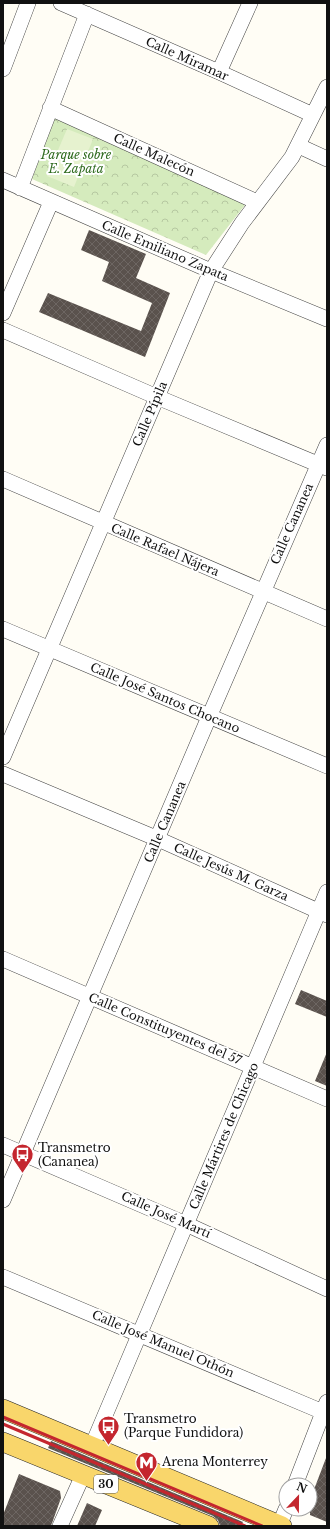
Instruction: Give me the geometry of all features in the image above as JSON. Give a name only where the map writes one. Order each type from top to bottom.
[{"type":"main road","name":"30","points":[[3,1409],[282,1521]]},
{"type":"main road","name":"30","points":[[3,1442],[210,1526]]},
{"type":"street","points":[[3,69],[8,38],[28,3]]},
{"type":"street","name":"Calle Miramar","points":[[61,3],[220,72],[313,115]]},
{"type":"street","points":[[220,72],[250,3]]},
{"type":"street","points":[[20,188],[87,14]]},
{"type":"street","name":"Calle Pípila","points":[[3,758],[211,271],[231,239],[292,158],[327,87]]},
{"type":"street","name":"Calle Malecón","points":[[50,108],[258,202]]},
{"type":"street","points":[[299,146],[327,159]]},
{"type":"street","name":"Calle Emiliano Zapata","points":[[3,180],[211,271],[327,319]]},
{"type":"street","points":[[3,313],[51,202]]},
{"type":"street","points":[[3,330],[323,466]]},
{"type":"street","name":"Calle Cananea","points":[[3,1200],[263,592],[323,466],[327,445]]},
{"type":"street","name":"Calle Rafael Nájera","points":[[3,480],[327,620]]},
{"type":"street","name":"Calle José Santos Chocano","points":[[3,629],[327,766]]},
{"type":"street","name":"Calle Jesús M. Garza","points":[[3,774],[158,839],[323,913]]},
{"type":"street","name":"Calle Mártires de Chicago","points":[[92,1446],[253,1068],[323,913],[327,892]]},
{"type":"street","name":"Calle Constituyentes del 57","points":[[3,959],[327,1100]]},
{"type":"street","name":"Calle José Martí","points":[[3,1145],[186,1224],[327,1289]]},
{"type":"street","name":"Calle José Manuel Othón","points":[[3,1277],[139,1334],[325,1407]]},
{"type":"street","points":[[298,1477],[325,1407]]},
{"type":"street","points":[[60,1526],[83,1475]]},
{"type":"green space","name":"Parque sobre E. Zapata","points":[[55,117],[248,201],[206,255],[32,179]]},
{"type":"green space","points":[[67,129],[93,139],[74,187],[47,176]]},
{"type":"building","points":[[89,230],[146,254],[136,278],[170,293],[145,357],[39,312],[48,293],[141,331],[152,303],[102,281],[109,262],[81,250]]},
{"type":"building","points":[[301,990],[327,1001],[327,1017],[295,1004]]},
{"type":"building","points":[[327,1052],[327,1086],[315,1081]]},
{"type":"building","points":[[51,1441],[243,1522],[241,1526],[220,1526],[218,1520],[213,1516],[48,1448]]},
{"type":"building","points":[[327,1458],[327,1522],[315,1517],[318,1517],[318,1479]]},
{"type":"building","points":[[19,1474],[60,1491],[61,1498],[51,1526],[3,1526],[3,1515]]},
{"type":"building","points":[[87,1503],[102,1510],[95,1526],[77,1526]]},
{"type":"railway","points":[[3,1417],[262,1526]]},
{"type":"railway","points":[[3,1424],[245,1526]]},
{"type":"place","name":"Transmetro (Cananea)","points":[[23,1174]]},
{"type":"place","name":"Transmetro (Parque Fundidora)","points":[[108,1446]]},
{"type":"place","name":"Arena Monterrey","points":[[146,1482]]}]
